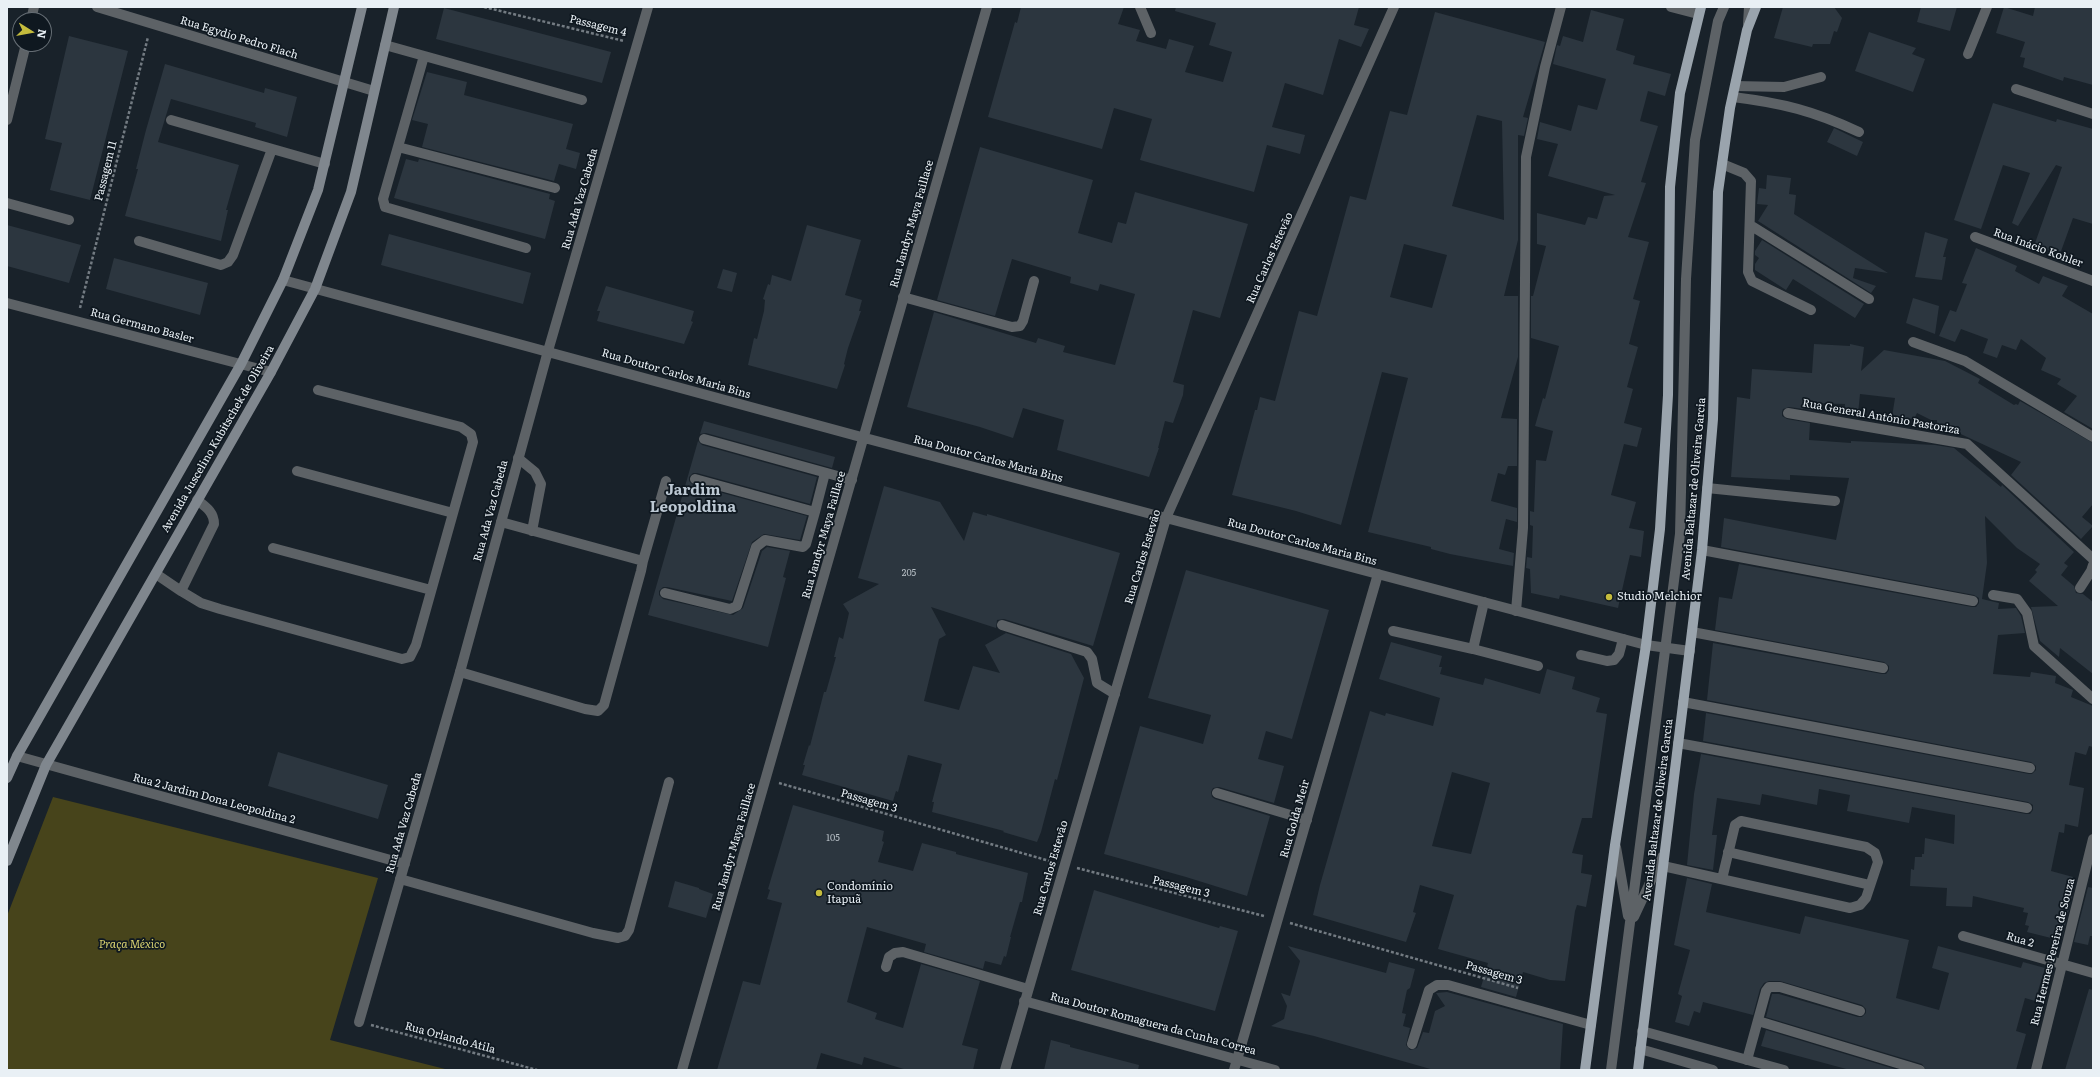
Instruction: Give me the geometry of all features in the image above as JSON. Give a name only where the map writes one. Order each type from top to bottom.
[{"type":"main road","name":"Avenida Juscelino Kubitschek de Oliveira","points":[[7,778],[17,756],[240,364],[283,280],[318,190],[362,7]]},
{"type":"main road","name":"Avenida Juscelino Kubitschek de Oliveira","points":[[7,861],[46,765],[271,372],[315,289],[351,192],[394,7]]},
{"type":"main road","name":"Avenida Baltazar de Oliveira Garcia","points":[[1638,1070],[1702,550],[1713,419],[1718,192],[1735,86],[1747,30],[1756,7]]},
{"type":"main road","points":[[1585,1070],[1615,845],[1646,644],[1660,529],[1668,395],[1670,187],[1680,94],[1701,9]]},
{"type":"street","name":"Rua Egydio Pedro Flach","points":[[97,7],[374,91]]},
{"type":"street","name":"Rua Ada Vaz Cabeda","points":[[359,1022],[460,672],[548,351],[648,7]]},
{"type":"street","name":"Rua Jandyr Maya Faillace","points":[[682,1070],[987,7]]},
{"type":"street","points":[[1140,7],[1151,33]]},
{"type":"street","name":"Rua Carlos Estevão","points":[[1005,1070],[1166,518],[1394,7]]},
{"type":"street","points":[[1516,611],[1523,528],[1526,157],[1545,67],[1561,7]]},
{"type":"street","points":[[1671,7],[1701,9]]},
{"type":"street","points":[[1611,1070],[1680,534],[1686,278],[1695,140],[1718,21],[1724,7]]},
{"type":"street","points":[[1747,30],[1749,7]]},
{"type":"street","points":[[1968,54],[1987,7]]},
{"type":"street","points":[[385,45],[582,100]]},
{"type":"street","points":[[7,120],[24,52]]},
{"type":"street","points":[[424,56],[383,199],[385,207],[526,248]]},
{"type":"street","points":[[1735,86],[1784,87],[1821,77]]},
{"type":"street","points":[[2016,89],[2093,114]]},
{"type":"street","points":[[1733,97],[1806,110],[1859,132]]},
{"type":"street","points":[[171,120],[325,164]]},
{"type":"street","points":[[398,147],[555,188]]},
{"type":"street","points":[[139,241],[222,265],[228,262],[233,255],[272,149]]},
{"type":"street","points":[[1722,164],[1744,173],[1751,181],[1748,272],[1752,281],[1811,310]]},
{"type":"street","points":[[7,203],[69,220]]},
{"type":"street","points":[[1750,225],[1869,299]]},
{"type":"street","name":"Rua Inácio Kohler","points":[[1975,237],[2093,281]]},
{"type":"street","name":"Rua Doutor Carlos Maria Bins","points":[[283,280],[548,351],[864,439],[1516,611],[1646,644],[1690,651]]},
{"type":"street","points":[[903,297],[1012,327],[1020,326],[1023,321],[1034,281]]},
{"type":"street","name":"Rua Germano Basler","points":[[7,303],[271,372]]},
{"type":"street","points":[[1913,342],[1965,361],[2093,437]]},
{"type":"street","points":[[156,574],[201,603],[220,610],[402,659],[410,657],[416,646],[473,442],[472,434],[461,427],[318,390]]},
{"type":"street","name":"Rua General Antônio Pastoriza","points":[[1788,413],[1967,444],[2093,559]]},
{"type":"street","points":[[704,439],[852,480]]},
{"type":"street","points":[[518,458],[535,472],[541,484],[532,530]]},
{"type":"street","points":[[297,472],[453,513]]},
{"type":"street","points":[[665,592],[734,609],[738,606],[756,547],[765,540],[803,547],[806,544],[824,473]]},
{"type":"street","points":[[695,479],[815,512]]},
{"type":"street","points":[[460,672],[598,712],[604,705],[666,481]]},
{"type":"street","points":[[1707,488],[1834,501]]},
{"type":"street","points":[[181,591],[214,524],[214,516],[197,500]]},
{"type":"street","points":[[501,522],[643,562]]},
{"type":"street","points":[[273,548],[431,590]]},
{"type":"street","points":[[1702,550],[1973,601]]},
{"type":"street","points":[[2080,588],[2091,571],[2093,564]]},
{"type":"street","name":"Rua Golda Meir","points":[[1234,1070],[1378,574]]},
{"type":"street","points":[[1993,595],[2017,599],[2027,613],[2034,646],[2093,699]]},
{"type":"street","points":[[1473,649],[1484,602]]},
{"type":"street","points":[[1002,625],[1087,652],[1092,659],[1097,683],[1115,694]]},
{"type":"street","points":[[1393,631],[1473,649],[1538,666]]},
{"type":"street","points":[[1692,632],[1883,668]]},
{"type":"street","points":[[1581,655],[1607,661],[1614,660],[1619,654],[1623,638]]},
{"type":"street","points":[[1683,702],[2030,768]]},
{"type":"street","points":[[1678,743],[2027,808]]},
{"type":"street","name":"Rua 2 Jardim Dona Leopoldina 2","points":[[17,756],[405,864]]},
{"type":"street","points":[[400,878],[593,933],[618,938],[625,936],[629,930],[669,782]]},
{"type":"street","points":[[1216,793],[1307,820]]},
{"type":"street","points":[[1663,866],[1850,908],[1860,905],[1866,898],[1878,862],[1875,853],[1866,847],[1741,821],[1735,825],[1722,879]]},
{"type":"street","name":"Rua Hermes Pereira de Souza","points":[[2036,1070],[2093,839]]},
{"type":"street","points":[[1615,845],[1630,926]]},
{"type":"street","points":[[1630,926],[1664,851]]},
{"type":"street","points":[[1728,852],[1870,885]]},
{"type":"street","name":"Rua 2","points":[[1963,936],[2093,974]]},
{"type":"street","points":[[886,967],[889,957],[894,953],[903,952],[1028,989]]},
{"type":"street","points":[[1412,1044],[1429,990],[1437,985],[1448,985],[1591,1025]]},
{"type":"street","points":[[1747,1060],[1766,991],[1769,987],[1774,986],[1860,1011]]},
{"type":"street","name":"Rua Doutor Romaguera da Cunha Correa","points":[[1024,1001],[1275,1070]]},
{"type":"street","points":[[1758,1021],[1920,1070]]},
{"type":"street","points":[[1642,1031],[1784,1070]]},
{"type":"street","points":[[1640,1049],[1713,1070]]},
{"type":"path","name":"Passagem 4","points":[[484,7],[638,44]]},
{"type":"path","name":"Passagem 11","points":[[77,322],[152,24]]},
{"type":"path","name":"Passagem 3","points":[[765,779],[1064,865],[1278,920],[1526,990]]},
{"type":"path","name":"Rua Orlando Atila","points":[[359,1022],[537,1070]]},
{"type":"green space","name":"Praça México","points":[[53,797],[378,878],[330,1040],[449,1070],[7,1070],[7,916]]},
{"type":"building","points":[[1021,7],[1124,7],[1118,24],[1140,30],[1136,41],[1166,49],[1169,39],[1194,46],[1185,72],[1223,82],[1232,52],[1209,45],[1216,23],[1175,11],[1176,7],[1359,7],[1354,25],[1369,29],[1361,47],[1339,39],[1323,95],[1285,83],[1272,127],[1305,135],[1300,154],[1267,145],[1254,192],[1140,160],[1152,119],[1114,108],[1102,149],[988,117],[1015,22],[1017,23]]},
{"type":"building","points":[[1783,7],[1834,7],[1842,18],[1837,32],[1834,31],[1830,44],[1813,44],[1812,47],[1774,38]]},
{"type":"building","points":[[1921,7],[1957,7],[1950,31],[1917,22]]},
{"type":"building","points":[[2004,7],[2033,16],[2035,7],[2093,7],[2093,85],[2064,77],[2063,81],[2023,67],[2025,58],[2020,57],[2025,42],[1996,33]]},
{"type":"building","points":[[444,8],[611,52],[602,83],[436,39]]},
{"type":"building","points":[[1591,10],[1624,19],[1616,50],[1635,56],[1633,64],[1671,74],[1665,96],[1648,91],[1640,121],[1658,126],[1641,182],[1646,183],[1628,237],[1649,242],[1633,299],[1640,301],[1629,344],[1638,347],[1627,387],[1633,389],[1624,423],[1642,428],[1637,447],[1624,444],[1611,495],[1636,502],[1629,528],[1644,531],[1641,557],[1630,555],[1618,608],[1560,595],[1559,599],[1531,593],[1530,569],[1526,568],[1527,557],[1532,558],[1533,526],[1530,525],[1530,511],[1534,512],[1536,460],[1546,461],[1553,431],[1535,426],[1543,398],[1545,399],[1559,346],[1531,338],[1531,296],[1533,296],[1546,246],[1537,244],[1537,213],[1585,225],[1588,217],[1597,219],[1604,196],[1615,195],[1548,176],[1558,144],[1537,139],[1540,122],[1571,131],[1578,105],[1597,110],[1606,79],[1553,64],[1557,45],[1560,46],[1563,36],[1583,42]]},
{"type":"building","points":[[1435,12],[1545,42],[1523,117],[1528,118],[1524,136],[1518,135],[1518,240],[1504,296],[1518,296],[1518,357],[1501,418],[1517,419],[1517,466],[1508,466],[1505,475],[1498,473],[1491,501],[1517,508],[1517,522],[1506,519],[1499,549],[1514,553],[1513,566],[1450,554],[1431,549],[1431,547],[1368,532],[1408,378],[1382,372],[1341,525],[1296,511],[1232,495],[1255,410],[1257,410],[1260,397],[1275,401],[1299,311],[1317,316],[1350,196],[1366,200],[1390,111],[1407,115]],"holes":[[[1477,115],[1502,121],[1504,220],[1452,206]],[[1404,244],[1447,255],[1432,308],[1390,297]]]},
{"type":"building","points":[[1869,32],[1916,48],[1912,54],[1925,59],[1913,92],[1855,71]]},
{"type":"building","points":[[69,36],[128,51],[90,200],[50,190],[62,143],[45,139]]},
{"type":"building","points":[[165,64],[264,93],[265,88],[297,97],[287,137],[255,127],[256,123],[171,99],[158,142],[239,165],[226,210],[228,210],[221,241],[125,216],[138,169],[136,169],[146,130]]},
{"type":"building","points":[[427,72],[467,82],[464,95],[573,124],[566,149],[580,153],[576,169],[559,164],[554,181],[422,147],[428,124],[412,120]]},
{"type":"building","points":[[1993,103],[2056,122],[2057,119],[2093,129],[2093,224],[2073,218],[2060,254],[2034,246],[2062,167],[2056,165],[2018,226],[2012,223],[2030,173],[2003,165],[1981,229],[1954,220]]},
{"type":"building","points":[[1834,128],[1863,142],[1857,156],[1827,142]]},
{"type":"building","points":[[980,147],[1093,180],[1078,233],[1112,243],[1118,222],[1126,224],[1135,192],[1248,224],[1220,318],[1193,310],[1173,382],[1184,385],[1183,395],[1173,423],[1165,421],[1159,448],[1149,477],[1057,450],[1064,420],[1023,408],[1013,438],[980,427],[907,407],[934,312],[1036,343],[1038,338],[1065,346],[1063,352],[1115,365],[1135,294],[1100,284],[1098,291],[1070,283],[1071,277],[1012,259],[995,316],[937,300]]},
{"type":"building","points":[[406,159],[418,162],[419,159],[550,194],[549,199],[555,201],[545,239],[394,198]]},
{"type":"building","points":[[1767,175],[1791,178],[1789,194],[1796,195],[1794,214],[1888,273],[1855,268],[1853,278],[1876,286],[1871,293],[1758,221],[1768,205],[1757,204],[1759,188],[1766,189]]},
{"type":"building","points":[[7,225],[81,245],[69,283],[7,266]]},
{"type":"building","points":[[807,225],[861,240],[845,295],[862,300],[859,311],[861,311],[848,348],[845,365],[837,389],[748,365],[754,338],[757,339],[764,311],[765,300],[763,299],[768,284],[770,285],[772,275],[791,281]]},
{"type":"building","points":[[1925,232],[1948,239],[1943,257],[1946,257],[1942,280],[1915,277]]},
{"type":"building","points":[[389,234],[531,273],[523,304],[381,265]]},
{"type":"building","points":[[1762,240],[1864,304],[1855,318],[1793,279],[1786,290],[1755,270],[1755,264],[1759,258],[1755,255],[1755,251]]},
{"type":"building","points":[[1976,248],[2017,266],[2015,271],[2039,284],[2043,276],[2068,286],[2062,296],[2093,314],[2093,429],[2064,412],[2077,396],[2057,384],[2061,379],[2041,370],[2046,358],[2021,339],[2016,350],[2002,345],[1997,358],[1983,353],[1988,339],[1961,329],[1955,342],[1939,336],[1950,310],[1956,312],[1967,284],[1962,283]]},
{"type":"building","points":[[114,258],[208,283],[200,315],[106,289]]},
{"type":"building","points":[[723,269],[737,273],[732,292],[717,288]]},
{"type":"building","points":[[606,286],[694,311],[691,321],[693,322],[684,344],[597,321],[600,311],[597,311]]},
{"type":"building","points":[[1913,298],[1939,306],[1935,334],[1906,323]]},
{"type":"building","points":[[1814,344],[1850,346],[1850,344],[1864,347],[1861,371],[1884,350],[1945,361],[1980,379],[1978,383],[2014,405],[2018,405],[2020,401],[2093,443],[2093,504],[2082,517],[2093,526],[2081,539],[2011,475],[2021,462],[1937,423],[1937,420],[1931,420],[1917,413],[1914,419],[1892,417],[1895,398],[1860,394],[1858,414],[1844,413],[1845,404],[1811,403],[1811,410],[1789,407],[1783,409],[1782,412],[1782,416],[1787,419],[1810,423],[1809,440],[1851,443],[1851,441],[1935,445],[1954,448],[2001,487],[2002,485],[2074,552],[2064,563],[2068,566],[2061,575],[2074,586],[2076,593],[2083,594],[2093,602],[2093,674],[2060,648],[2059,657],[2040,641],[2031,607],[2058,606],[2029,581],[2037,572],[2035,570],[2040,564],[2017,548],[1985,516],[1987,563],[1982,599],[1999,603],[1998,609],[2016,608],[2021,616],[2025,633],[1998,635],[1993,674],[2030,677],[2031,672],[2056,676],[2055,683],[2073,690],[2071,697],[2093,706],[2093,747],[2089,746],[2086,755],[2075,752],[2069,785],[2084,788],[2078,827],[2065,824],[2064,833],[2059,832],[2051,871],[2073,877],[2071,882],[2075,883],[2062,938],[2056,937],[2055,939],[2027,932],[2029,926],[2025,925],[2028,913],[2023,912],[2024,908],[1973,896],[1972,907],[1946,906],[1947,888],[1910,886],[1911,869],[1914,870],[1915,857],[1922,857],[1922,854],[1924,854],[1925,838],[1954,844],[1955,815],[1912,807],[1909,823],[1847,811],[1850,795],[1819,789],[1817,805],[1762,794],[1760,805],[1717,798],[1712,835],[1717,835],[1713,870],[1687,865],[1694,794],[1701,754],[2026,814],[2030,814],[2033,810],[2033,805],[2028,802],[1703,741],[1706,713],[2029,774],[2032,774],[2036,770],[2036,766],[2031,762],[1707,700],[1713,643],[1882,674],[1886,674],[1889,670],[1889,666],[1884,662],[1715,630],[1719,597],[1732,599],[1739,564],[1972,607],[1976,607],[1979,603],[1979,598],[1974,595],[1721,547],[1724,518],[1836,540],[1849,478],[1790,475],[1790,480],[1731,477],[1737,397],[1750,399],[1752,369],[1812,373]]},
{"type":"building","points":[[704,421],[835,457],[832,468],[706,433],[700,434]]},
{"type":"building","points":[[698,441],[702,445],[817,477],[810,504],[697,473],[693,473],[689,477],[689,481],[693,485],[807,516],[800,540],[764,534],[752,542],[732,601],[667,587],[663,587],[659,591],[659,595],[663,599],[733,615],[743,608],[762,551],[767,547],[790,551],[783,577],[786,578],[768,647],[648,615]]},
{"type":"building","points":[[884,486],[940,502],[964,541],[973,512],[987,516],[987,514],[1120,553],[1093,646],[1004,619],[997,620],[996,628],[931,607],[946,635],[939,639],[924,701],[959,710],[973,666],[1000,673],[985,645],[1006,633],[1071,654],[1084,678],[1057,780],[1055,779],[1037,842],[1003,832],[1004,831],[932,812],[934,802],[932,802],[942,764],[908,755],[898,792],[896,791],[893,801],[802,775],[805,765],[803,765],[809,745],[810,746],[824,692],[826,692],[836,657],[834,657],[839,637],[843,639],[849,613],[843,604],[879,584],[858,578]]},
{"type":"building","points":[[1186,570],[1329,610],[1292,739],[1266,731],[1258,759],[1284,766],[1274,803],[1219,787],[1213,788],[1211,792],[1212,797],[1215,799],[1270,816],[1247,896],[1104,854],[1140,726],[1203,744],[1211,715],[1148,698]]},
{"type":"building","points":[[1391,642],[1442,656],[1439,667],[1442,667],[1440,674],[1483,685],[1485,678],[1540,694],[1547,669],[1575,677],[1572,689],[1600,698],[1596,712],[1607,714],[1592,818],[1582,818],[1572,853],[1583,855],[1581,873],[1592,875],[1586,907],[1577,905],[1575,911],[1565,981],[1550,980],[1523,972],[1516,997],[1481,987],[1488,963],[1438,949],[1454,895],[1420,885],[1413,912],[1416,913],[1406,942],[1313,915],[1320,885],[1370,711],[1385,716],[1386,713],[1433,726],[1440,698],[1379,679]],"holes":[[[1452,772],[1490,783],[1471,854],[1432,846]]]},
{"type":"building","points":[[278,752],[388,785],[378,819],[268,786]]},
{"type":"building","points":[[793,805],[884,831],[882,841],[884,842],[878,862],[913,871],[922,843],[956,852],[956,854],[1028,873],[1022,902],[1020,902],[1006,957],[1004,956],[1001,965],[985,961],[983,969],[924,952],[926,944],[867,927],[847,1002],[877,1013],[875,1019],[903,1028],[921,964],[980,981],[962,1045],[978,1049],[973,1070],[907,1070],[864,1057],[862,1065],[821,1053],[816,1070],[717,1070],[743,981],[760,985],[782,903],[767,899],[770,890],[768,889]]},
{"type":"building","points":[[1687,878],[1712,884],[1706,912],[1800,934],[1805,916],[1909,940],[1896,998],[1939,1010],[1949,973],[1932,968],[1938,946],[2021,968],[2023,962],[2045,968],[2035,1001],[2025,998],[2016,1031],[2026,1034],[2016,1070],[1926,1070],[1922,1064],[1766,1017],[1772,994],[1779,994],[1858,1017],[1862,1017],[1866,1013],[1866,1009],[1862,1005],[1780,981],[1769,981],[1764,983],[1760,989],[1753,1015],[1703,1002],[1700,1013],[1694,1011],[1689,1026],[1675,1022],[1682,996],[1678,994],[1690,950],[1674,945]]},
{"type":"building","points":[[675,881],[713,894],[706,918],[668,907]]},
{"type":"building","points":[[2088,887],[2093,888],[2093,936],[2090,936],[2088,945],[2074,942]]},
{"type":"building","points":[[1094,890],[1219,928],[1220,926],[1238,931],[1215,1011],[1071,970]]},
{"type":"building","points":[[1288,946],[1386,973],[1389,962],[1415,969],[1410,988],[1407,990],[1402,1013],[1406,1014],[1403,1026],[1410,1028],[1406,1045],[1410,1050],[1417,1048],[1423,1032],[1429,1033],[1435,1011],[1445,1006],[1436,993],[1447,992],[1563,1024],[1560,1070],[1434,1070],[1314,1036],[1271,1026],[1284,1019],[1287,1006],[1281,993],[1290,996],[1300,961]]},
{"type":"building","points":[[2089,989],[2093,990],[2093,1070],[2065,1070]]},
{"type":"building","points":[[1766,1030],[1898,1070],[1850,1070],[1761,1046]]},
{"type":"building","points":[[1051,1040],[1070,1045],[1070,1047],[1139,1065],[1138,1070],[1044,1070]]},
{"type":"place","name":"Studio Melchior","points":[[1609,597]]},
{"type":"place","name":"Condomínio Itapuã","points":[[819,893]]},
{"type":"district","name":"Jardim Leopoldina","points":[[693,500]]}]
